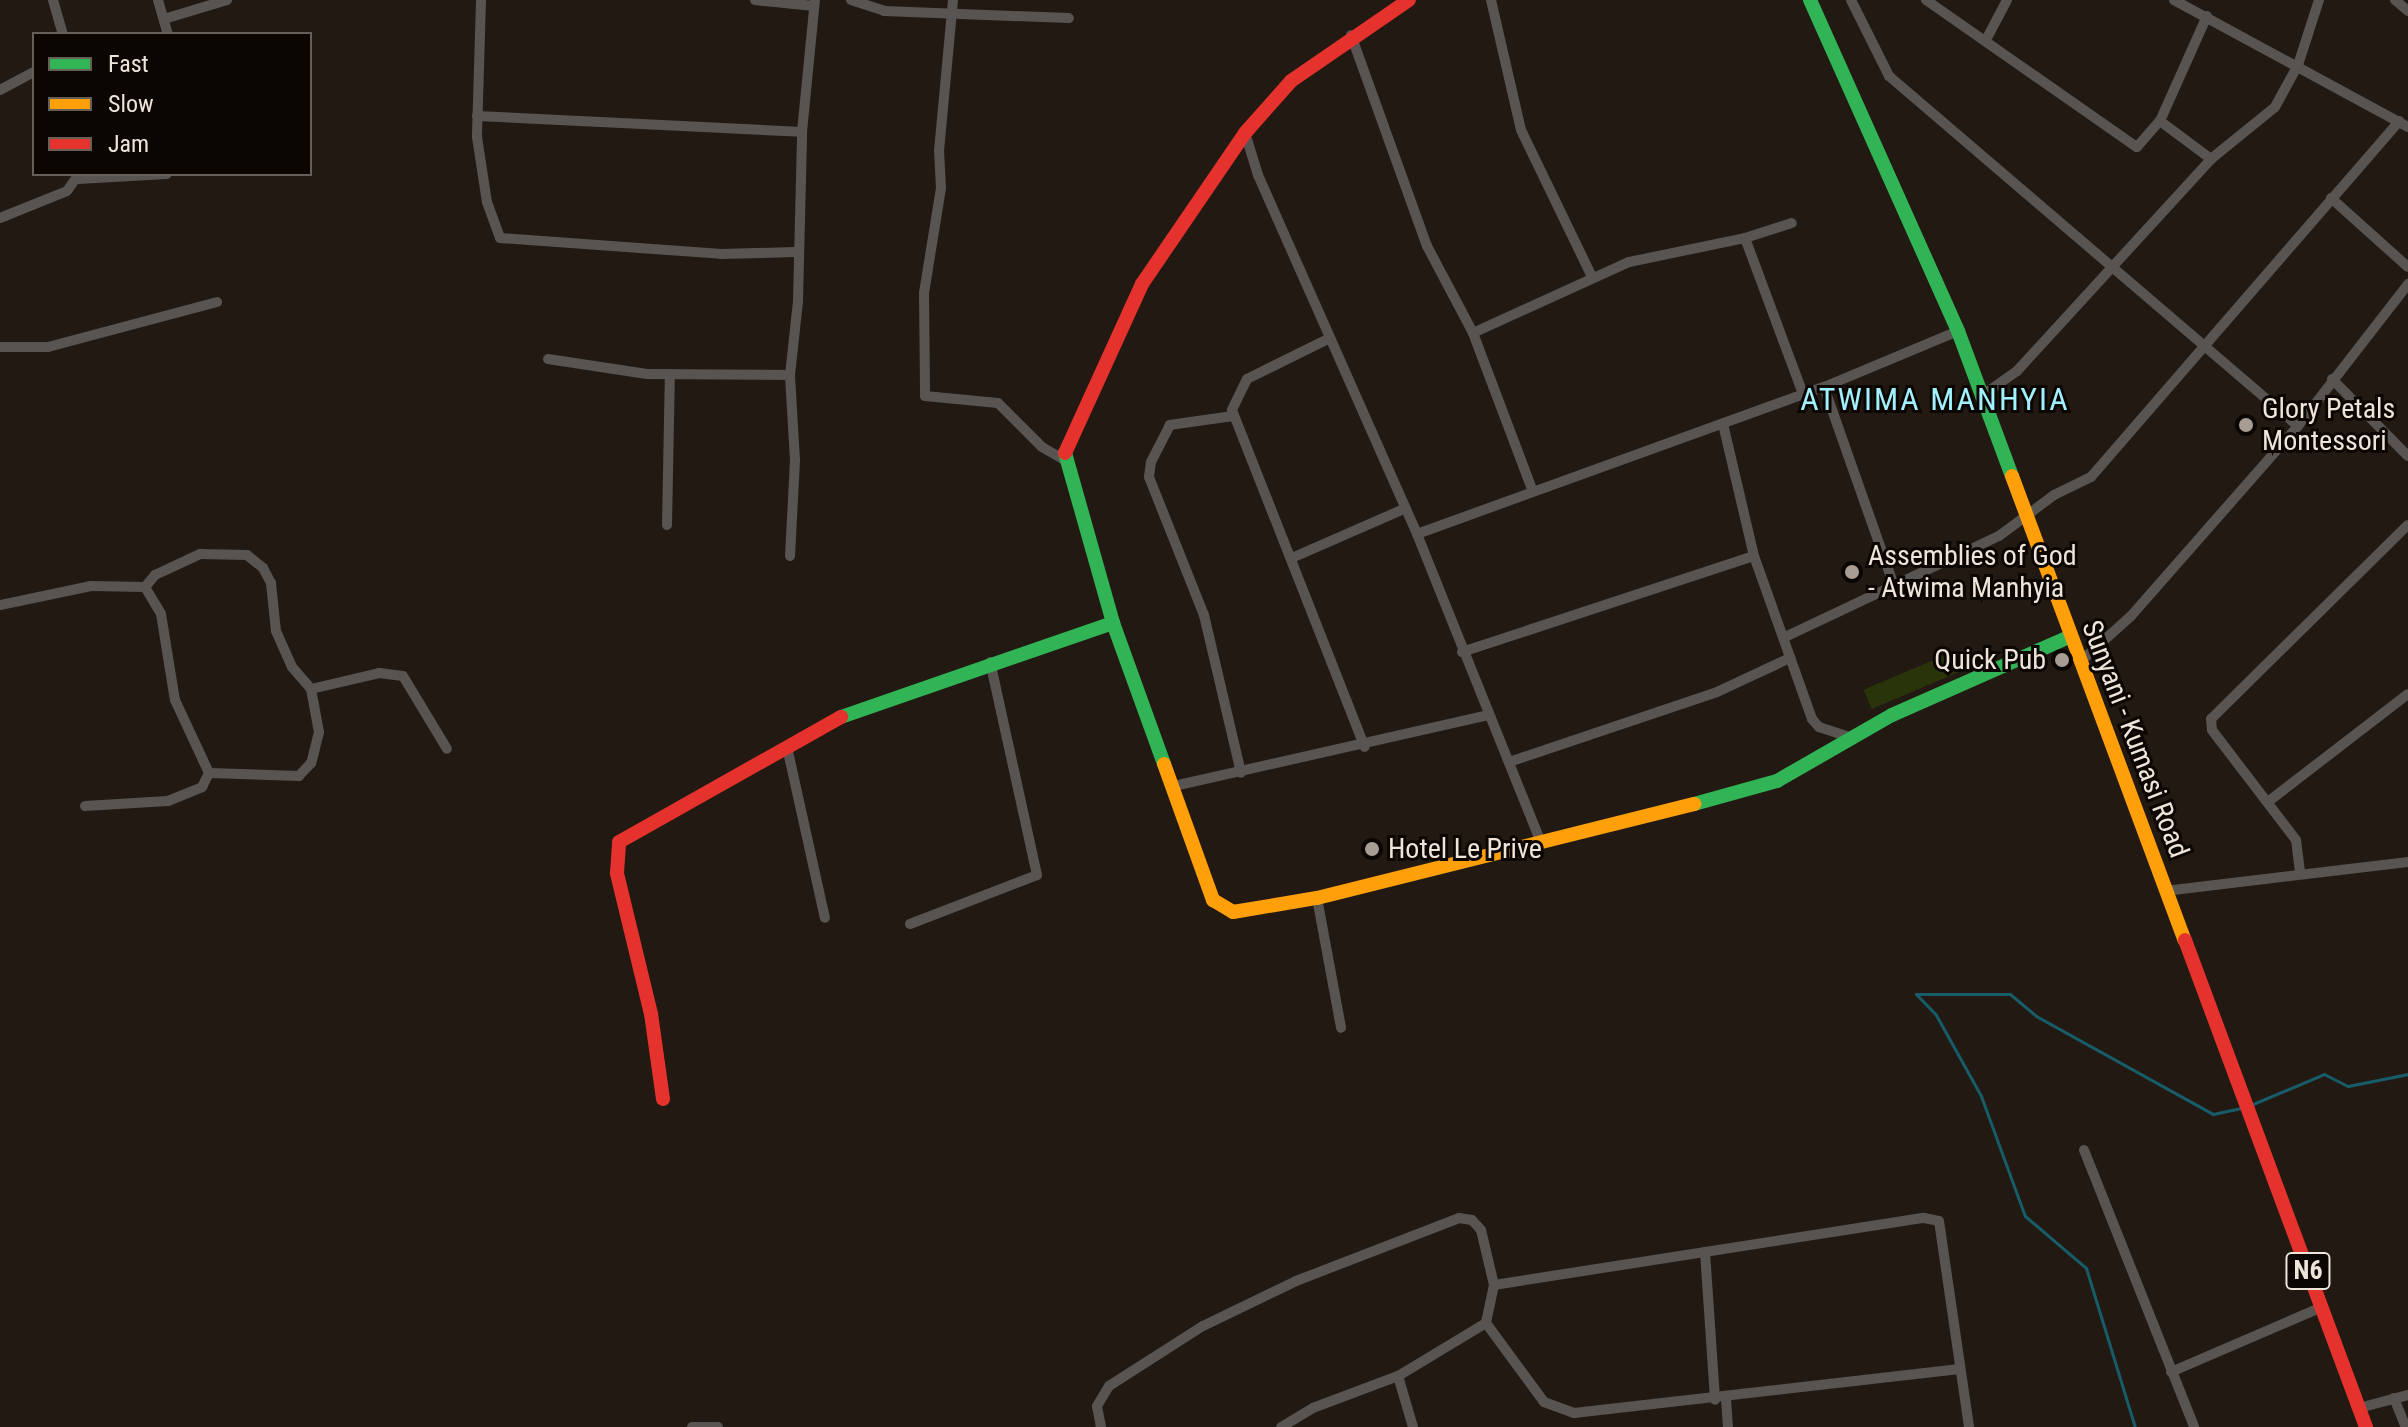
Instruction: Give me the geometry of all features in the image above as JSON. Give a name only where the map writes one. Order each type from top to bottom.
[{"type":"street","points":[[53,0],[62,32]]},
{"type":"street","points":[[158,0],[167,32]]},
{"type":"street","points":[[164,19],[227,0]]},
{"type":"street","points":[[481,0],[477,116],[480,168],[500,238],[721,254],[795,252]]},
{"type":"street","points":[[755,0],[814,3],[795,252],[798,301],[790,375],[795,460],[790,556]]},
{"type":"street","points":[[851,0],[884,11],[1069,18]]},
{"type":"street","points":[[953,0],[939,150],[941,188],[924,293],[925,396],[998,403],[1042,447],[1063,459]]},
{"type":"street","points":[[1409,0],[1351,35],[1291,81],[1245,133],[1142,284],[1063,459],[1113,623],[1213,900],[1223,909],[1251,911],[1317,898],[1777,781],[1849,737],[2069,637]]},
{"type":"street","points":[[1491,0],[1521,130],[1592,277]]},
{"type":"street","name":"Sunyani - Kumasi Road","points":[[1810,0],[1958,331],[2025,521],[2247,1116],[2322,1307]]},
{"type":"street","points":[[1851,0],[1889,76],[2298,426]]},
{"type":"street","points":[[1926,0],[1987,38],[2133,146],[2140,145],[2160,121],[2207,16]]},
{"type":"street","points":[[1987,38],[2007,0]]},
{"type":"street","points":[[1785,637],[2025,521],[2054,495],[2091,477],[2331,198],[2404,124],[2174,0]]},
{"type":"street","points":[[1980,397],[2017,371],[2114,269],[2211,159],[2263,121],[2298,65],[2319,0]]},
{"type":"street","points":[[2395,0],[2408,11]]},
{"type":"street","points":[[1351,35],[1427,246],[1473,333],[1532,489]]},
{"type":"street","points":[[0,90],[32,73]]},
{"type":"street","points":[[477,116],[802,132]]},
{"type":"street","points":[[2160,121],[2211,159]]},
{"type":"street","points":[[1245,133],[1328,339],[1417,534],[1541,842]]},
{"type":"street","points":[[0,218],[67,191],[78,176]]},
{"type":"street","points":[[2331,198],[2408,267]]},
{"type":"street","points":[[1473,333],[1592,277],[1661,251],[1745,238],[1792,223]]},
{"type":"street","points":[[1745,238],[1803,394]]},
{"type":"street","points":[[2080,662],[2131,616],[2298,426],[2332,379],[2406,291]]},
{"type":"street","points":[[0,347],[48,347],[217,302]]},
{"type":"street","points":[[1417,534],[1532,489],[1824,387],[1958,331]]},
{"type":"street","points":[[1328,339],[1247,379],[1233,416],[1294,557],[1365,747]]},
{"type":"street","points":[[548,359],[670,374],[790,375]]},
{"type":"street","points":[[667,525],[670,374]]},
{"type":"street","points":[[2332,379],[2408,456]]},
{"type":"street","points":[[1824,387],[1893,583]]},
{"type":"street","points":[[1233,416],[1170,425],[1151,462],[1149,477],[1204,615],[1241,773]]},
{"type":"street","points":[[1723,424],[1754,556],[1812,719],[1819,727],[1849,737]]},
{"type":"street","points":[[1294,557],[1406,508]]},
{"type":"street","points":[[2300,872],[2296,840],[2212,730],[2211,719],[2408,525]]},
{"type":"street","points":[[145,587],[155,575],[200,554],[247,555],[263,568],[271,583],[276,631],[292,667],[311,689],[319,732],[311,763],[299,776],[209,773]]},
{"type":"street","points":[[1462,652],[1754,556]]},
{"type":"street","points":[[0,605],[91,586],[145,587]]},
{"type":"street","points":[[145,587],[161,614],[175,700],[209,773]]},
{"type":"street","points":[[663,1099],[616,848],[652,819],[845,715],[990,662],[1113,623]]},
{"type":"street","points":[[1509,762],[1717,692],[1790,658]]},
{"type":"street","points":[[910,924],[1037,875],[990,662]]},
{"type":"street","points":[[311,689],[379,673],[403,676],[447,749]]},
{"type":"street","points":[[2269,801],[2408,694]]},
{"type":"street","points":[[1174,786],[1365,747],[1488,715]]},
{"type":"street","points":[[787,747],[825,918]]},
{"type":"street","points":[[85,806],[168,801],[202,787],[209,773]]},
{"type":"street","points":[[2165,891],[2300,872],[2408,862]]},
{"type":"street","points":[[1317,898],[1341,1028]]},
{"type":"street","points":[[2084,1150],[2194,1427]]},
{"type":"street","points":[[1101,1427],[1097,1406],[1109,1386],[1203,1326],[1296,1281],[1459,1218],[1472,1220],[1481,1230],[1494,1285],[1486,1323],[1398,1376],[1313,1408],[1281,1427]]},
{"type":"street","points":[[1494,1285],[1924,1218],[1939,1221],[1969,1427]]},
{"type":"street","points":[[1705,1252],[1721,1399],[1728,1427]]},
{"type":"street","points":[[2171,1372],[2322,1307]]},
{"type":"street","name":"N6","points":[[2322,1307],[2366,1427]]},
{"type":"street","points":[[1486,1323],[1544,1402],[1574,1413],[1721,1399],[1960,1369]]},
{"type":"street","points":[[1398,1376],[1413,1427]]},
{"type":"street","points":[[2359,1408],[2408,1395]]},
{"type":"street","points":[[2394,1398],[2406,1427]]},
{"type":"street","points":[[1574,1413],[1577,1427]]},
{"type":"street","points":[[692,1427],[718,1427]]},
{"type":"green space","points":[[1950,653],[1958,672],[1872,709],[1863,690]]},
{"type":"waterway","points":[[1916,994],[2010,994],[2036,1016],[2213,1114],[2242,1108]]},
{"type":"waterway","points":[[1916,994],[1936,1015],[1981,1096],[2025,1216],[2086,1268],[2135,1427]]},
{"type":"waterway","points":[[2253,1104],[2324,1074],[2348,1086],[2408,1074]]},
{"type":"traffic: fast","points":[[1810,0],[1958,331],[2012,476]]},
{"type":"traffic: fast","points":[[1065,453],[1113,623],[1164,764]]},
{"type":"traffic: fast","points":[[841,717],[1113,623]]},
{"type":"traffic: fast","points":[[1694,804],[1777,781],[1892,715],[2069,637]]},
{"type":"traffic: slow","points":[[2012,476],[2185,940]]},
{"type":"traffic: slow","points":[[1164,764],[1213,900],[1233,912],[1317,898],[1694,804]]},
{"type":"traffic: jam","points":[[1065,453],[1142,284],[1245,133],[1291,81],[1409,0]]},
{"type":"traffic: jam","points":[[663,1099],[651,1014],[617,873],[619,842],[841,717]]},
{"type":"traffic: jam","points":[[2185,940],[2366,1427]]},
{"type":"place","name":"Glory Petals Montessori","points":[[2246,425]]},
{"type":"place","name":"Assemblies of God - Atwima Manhyia","points":[[1852,572]]},
{"type":"place","name":"Quick Pub","points":[[2062,660]]},
{"type":"place","name":"Hotel Le Prive","points":[[1372,849]]},
{"type":"district","name":"ATWIMA MANHYIA","points":[[1935,399]]}]
